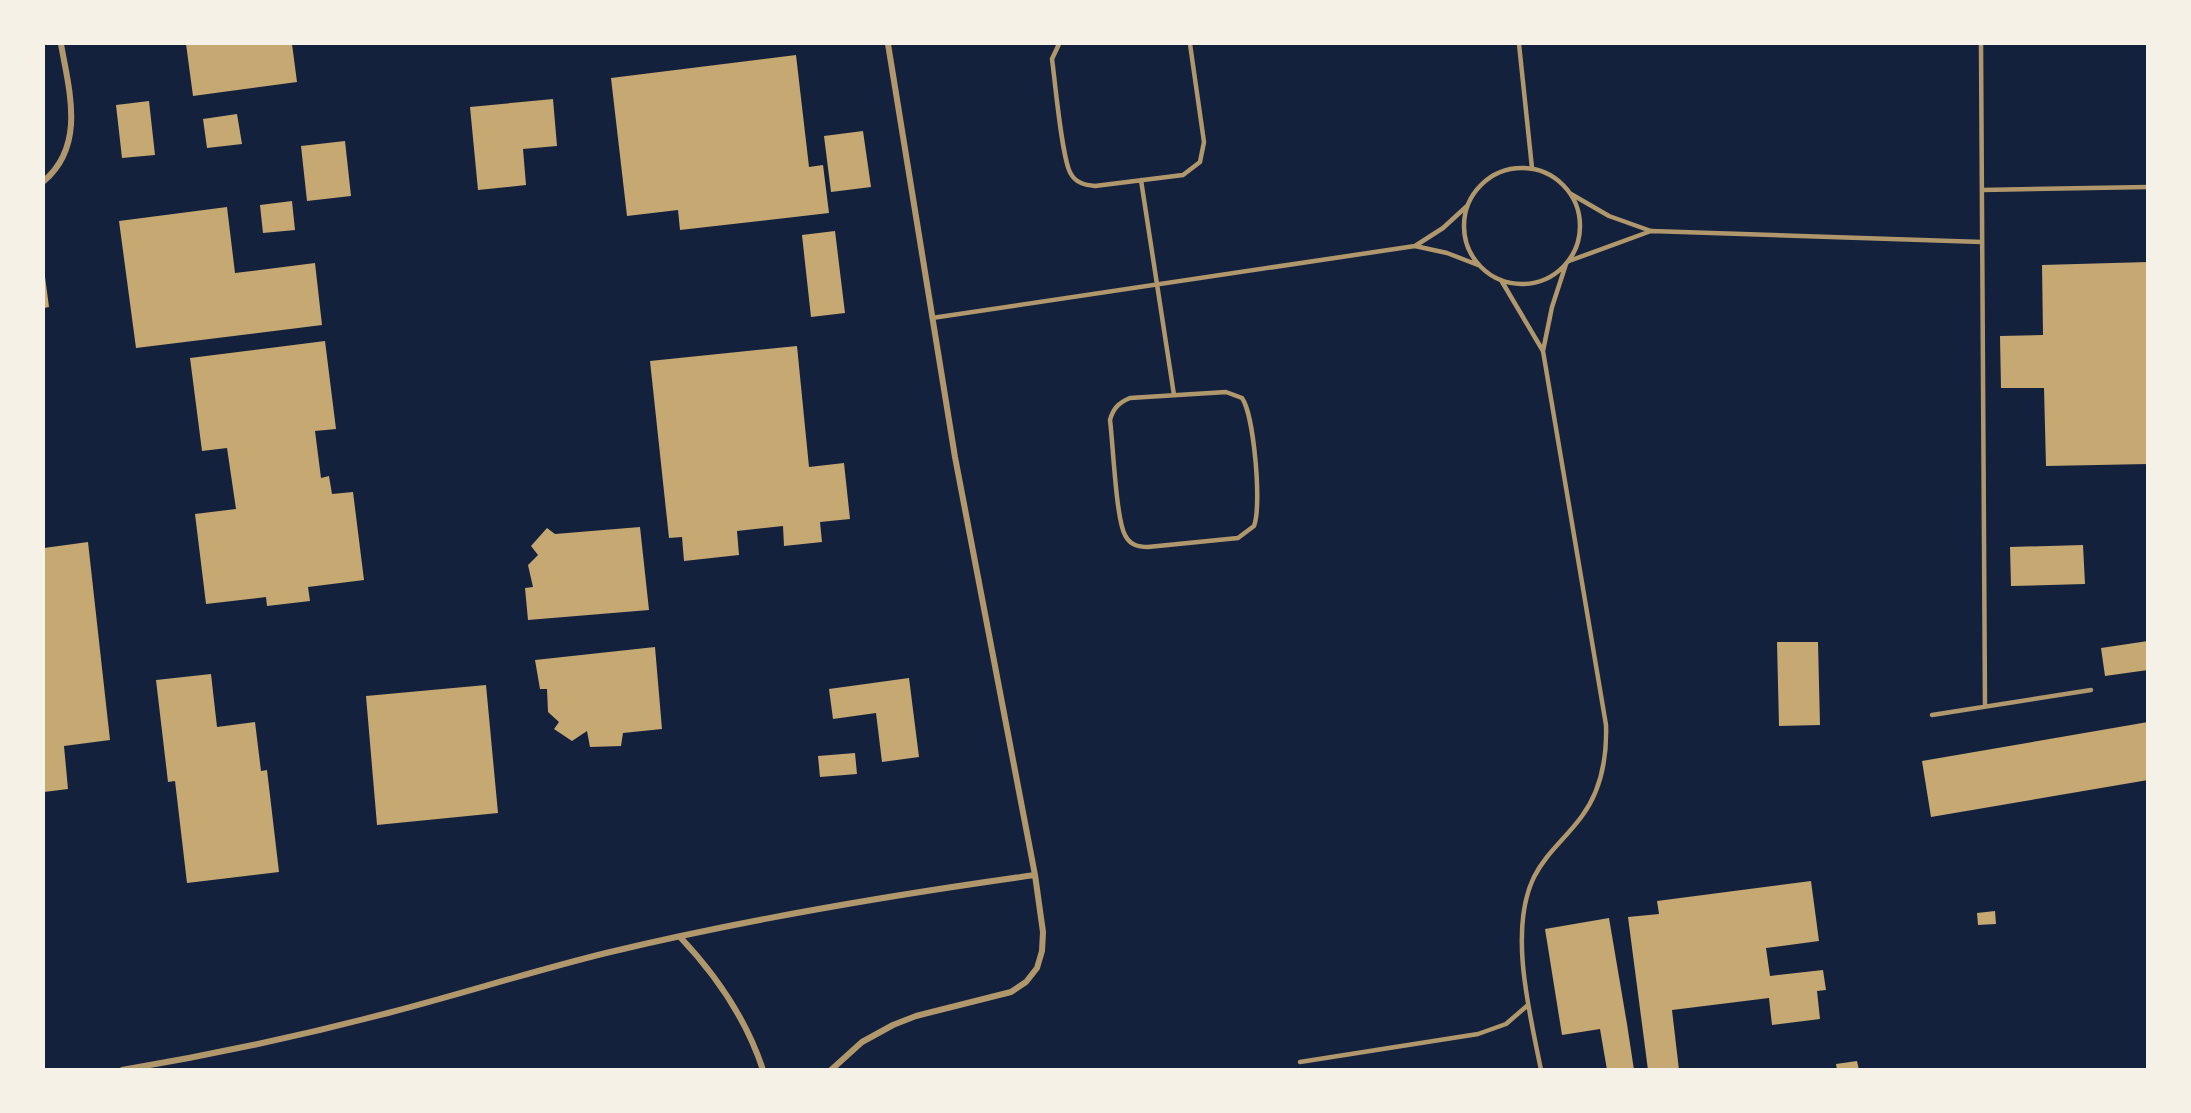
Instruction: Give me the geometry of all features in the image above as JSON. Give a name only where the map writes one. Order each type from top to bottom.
[{"type":"street","points":[[44,181],[65,154],[72,124],[61,44]]},
{"type":"street","points":[[831,1070],[862,1042],[892,1025],[916,1016],[1011,992],[1026,982],[1037,968],[1042,951],[1043,932],[1035,875],[992,655],[932,318],[888,44]]},
{"type":"street","points":[[122,1070],[277,1040],[390,1013],[606,953],[680,937],[827,907],[1035,875]]},
{"type":"street","points":[[680,937],[724,988],[751,1037],[763,1070]]},
{"type":"lane","points":[[1059,44],[1052,59],[1070,173],[1084,185],[1184,175],[1193,170],[1204,152],[1190,44]]},
{"type":"lane","points":[[1519,44],[1532,168]]},
{"type":"lane","points":[[1981,44],[1985,706]]},
{"type":"lane","points":[[1478,265],[1469,251],[1465,237],[1464,220],[1468,205],[1475,191],[1486,179],[1500,171],[1517,168],[1532,168],[1547,173],[1571,194],[1609,216],[1651,231],[1982,242]]},
{"type":"lane","points":[[1141,180],[1174,395]]},
{"type":"lane","points":[[1982,190],[2148,186]]},
{"type":"lane","points":[[932,318],[1415,246],[1448,253],[1478,265],[1501,280],[1518,285],[1537,283],[1553,276],[1567,262],[1577,246],[1580,228],[1578,210],[1571,194]]},
{"type":"lane","points":[[1415,246],[1443,228],[1468,205]]},
{"type":"lane","points":[[1567,262],[1651,231]]},
{"type":"lane","points":[[1543,351],[1552,307],[1567,262]]},
{"type":"lane","points":[[1501,280],[1543,351],[1606,725],[1607,748],[1595,795],[1582,816],[1548,854],[1534,877],[1526,899],[1523,944],[1528,1005],[1541,1070]]},
{"type":"lane","points":[[1226,392],[1242,398],[1248,406],[1258,516],[1254,526],[1238,537],[1138,547],[1130,542],[1121,526],[1110,420],[1117,405],[1123,401],[1174,395],[1226,392]]},
{"type":"lane","points":[[1932,715],[2091,690]]},
{"type":"lane","points":[[1300,1062],[1478,1034],[1506,1024],[1528,1005]]},
{"type":"building","points":[[186,44],[292,44],[297,82],[193,96]]},
{"type":"building","points":[[796,55],[809,167],[823,165],[829,213],[680,230],[678,210],[627,216],[611,78]]},
{"type":"building","points":[[553,99],[557,146],[523,149],[526,185],[478,190],[470,107]]},
{"type":"building","points":[[149,101],[155,155],[122,158],[116,105]]},
{"type":"building","points":[[237,114],[242,144],[207,148],[203,119]]},
{"type":"building","points":[[863,131],[871,187],[831,192],[824,136]]},
{"type":"building","points":[[345,141],[351,196],[307,201],[301,146]]},
{"type":"building","points":[[292,201],[295,230],[263,233],[260,205]]},
{"type":"building","points":[[227,207],[235,273],[315,263],[322,325],[136,348],[119,221]]},
{"type":"building","points":[[835,231],[845,313],[811,317],[802,235]]},
{"type":"building","points":[[2148,262],[2148,464],[2046,466],[2044,388],[2001,388],[2000,336],[2043,335],[2042,265]]},
{"type":"building","points":[[44,269],[49,307],[44,308]]},
{"type":"building","points":[[325,341],[336,429],[315,431],[321,478],[329,476],[332,494],[353,492],[364,580],[308,587],[310,601],[267,606],[266,597],[206,604],[195,514],[236,509],[227,448],[202,451],[190,358]]},
{"type":"building","points":[[797,346],[809,467],[844,463],[850,519],[820,522],[822,542],[784,546],[783,526],[737,531],[739,555],[684,561],[682,537],[669,538],[650,361]]},
{"type":"building","points":[[640,527],[649,610],[528,620],[525,588],[533,587],[528,565],[538,555],[531,546],[547,528],[555,534]]},
{"type":"building","points":[[88,542],[110,740],[64,746],[68,789],[44,792],[44,548]]},
{"type":"building","points":[[2083,545],[2085,584],[2011,586],[2010,547]]},
{"type":"building","points":[[2148,641],[2148,670],[2105,676],[2101,648]]},
{"type":"building","points":[[1777,642],[1818,642],[1820,725],[1779,726]]},
{"type":"building","points":[[655,647],[662,729],[623,733],[621,746],[590,747],[587,731],[572,741],[554,729],[559,722],[548,712],[547,689],[540,689],[535,660]]},
{"type":"building","points":[[211,674],[217,727],[255,722],[261,771],[267,770],[279,872],[187,883],[175,781],[168,782],[156,680]]},
{"type":"building","points":[[909,678],[919,757],[882,762],[876,713],[833,719],[829,689]]},
{"type":"building","points":[[486,685],[498,813],[377,825],[366,696]]},
{"type":"building","points":[[2148,722],[2148,780],[1931,817],[1922,761]]},
{"type":"building","points":[[855,753],[857,774],[820,777],[818,756]]},
{"type":"building","points":[[1811,881],[1819,941],[1766,948],[1770,976],[1823,970],[1826,990],[1817,991],[1820,1019],[1772,1025],[1769,998],[1672,1010],[1679,1070],[1648,1070],[1628,917],[1659,914],[1657,901]]},
{"type":"building","points":[[1995,911],[1996,924],[1978,925],[1977,913]]},
{"type":"building","points":[[1609,918],[1634,1070],[1607,1070],[1600,1029],[1562,1035],[1545,929]]},
{"type":"building","points":[[1857,1061],[1859,1070],[1837,1070],[1836,1064]]}]
